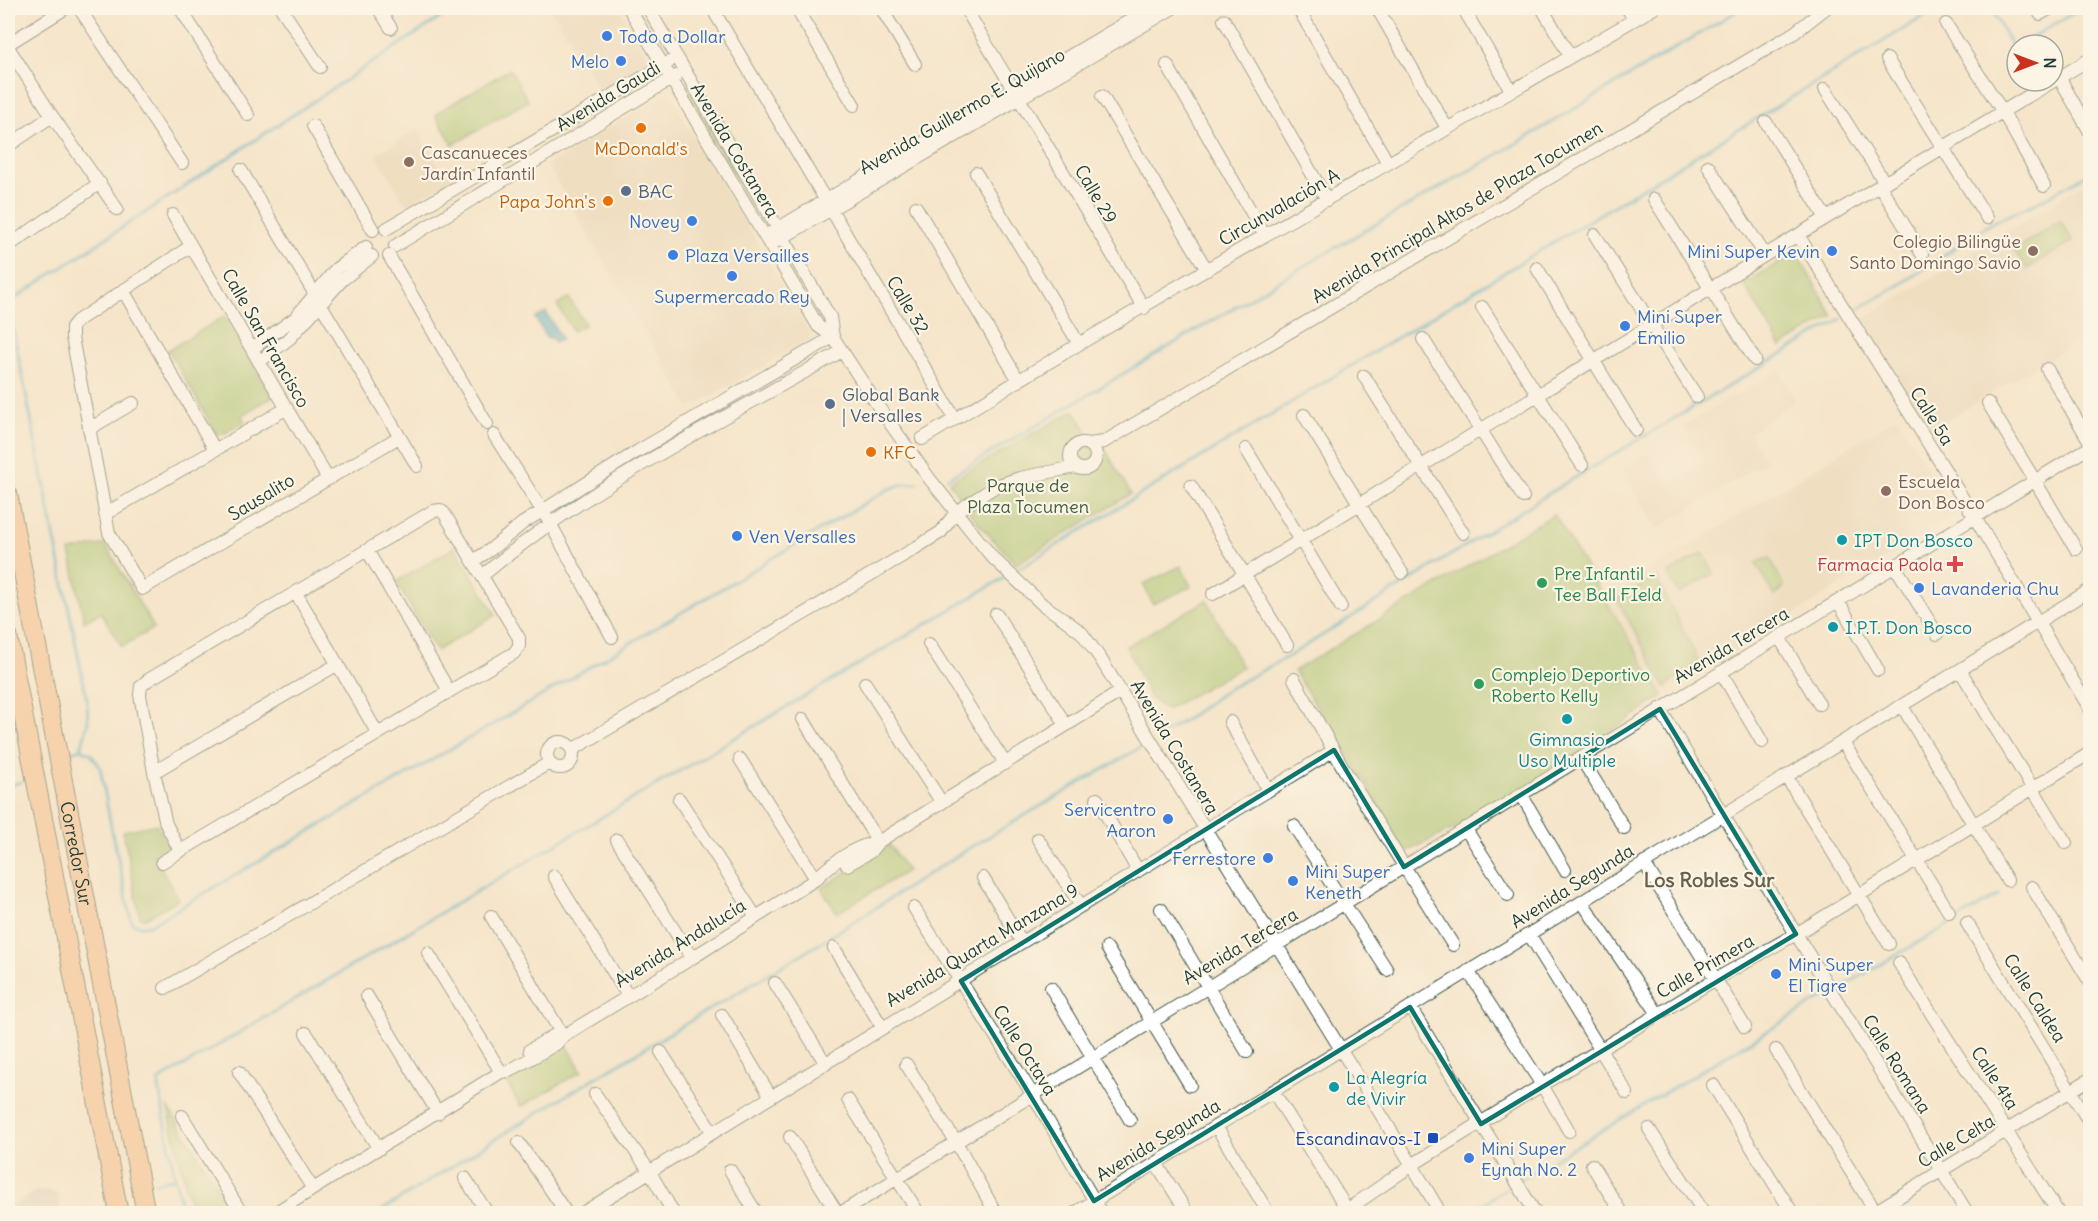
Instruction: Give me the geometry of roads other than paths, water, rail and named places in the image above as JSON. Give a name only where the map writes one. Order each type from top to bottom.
[{"type":"highway","name":"Corredor Sur","points":[[8,494],[146,1214]]},
{"type":"highway","name":"Corredor Sur","points":[[8,636],[119,1214]]},
{"type":"street","points":[[66,8],[8,46],[52,116],[117,209]]},
{"type":"street","points":[[79,8],[182,163]]},
{"type":"street","points":[[180,8],[248,115]]},
{"type":"street","points":[[281,8],[320,66]]},
{"type":"street","points":[[378,8],[391,28]]},
{"type":"street","name":"Avenida Costanera","points":[[629,8],[818,326],[833,337],[882,412],[956,512],[1004,569],[1043,605],[1083,633],[1412,1165],[1437,1207],[1438,1214]]},
{"type":"street","name":"Avenida Costanera","points":[[648,8],[830,317],[833,337]]},
{"type":"street","name":"Calle 32","points":[[712,8],[955,419]]},
{"type":"street","points":[[796,8],[854,105]]},
{"type":"street","points":[[881,8],[915,64]]},
{"type":"street","name":"Calle 29","points":[[965,8],[1144,308]]},
{"type":"street","points":[[1377,8],[1447,128]]},
{"type":"street","points":[[1463,8],[1511,90]]},
{"type":"street","points":[[1542,8],[1570,56]]},
{"type":"street","points":[[1626,8],[1634,20]]},
{"type":"street","name":"Circunvalación A","points":[[922,439],[1079,344],[1654,8]]},
{"type":"street","name":"Avenida Principal Altos de Plaza Tocumen","points":[[1093,449],[1794,33],[1826,8]]},
{"type":"street","name":"Avenida Guillermo E. Quijano","points":[[767,240],[1162,9]]},
{"type":"street","points":[[1299,10],[1388,163]]},
{"type":"street","points":[[1224,20],[1327,200]]},
{"type":"street","points":[[1946,24],[2003,112],[2044,186]]},
{"type":"street","name":"Avenida Gaudi","points":[[389,231],[419,209],[678,57]]},
{"type":"street","points":[[1887,59],[1987,218]]},
{"type":"street","points":[[2065,74],[2091,59]]},
{"type":"street","points":[[1167,65],[1265,236]]},
{"type":"street","name":"Avenida Gaudi","points":[[392,251],[514,173],[685,70]]},
{"type":"street","points":[[2065,87],[2091,132]]},
{"type":"street","points":[[1825,89],[1922,254]]},
{"type":"street","points":[[1213,594],[2033,93]]},
{"type":"street","points":[[1102,96],[1206,270]]},
{"type":"street","points":[[8,147],[52,116]]},
{"type":"street","points":[[1766,122],[1826,218]]},
{"type":"street","points":[[313,126],[373,230]]},
{"type":"street","points":[[502,160],[514,173]]},
{"type":"street","points":[[1708,166],[1765,255]]},
{"type":"street","points":[[241,170],[417,466]]},
{"type":"street","points":[[976,173],[1079,344]]},
{"type":"street","points":[[8,246],[100,183]]},
{"type":"street","points":[[464,183],[472,199]]},
{"type":"street","points":[[1654,199],[1712,288],[1755,360]]},
{"type":"street","points":[[916,207],[1019,381]]},
{"type":"street","name":"Calle San Francisco","points":[[173,215],[328,479]]},
{"type":"street","points":[[373,230],[389,231],[392,251],[487,424]]},
{"type":"street","points":[[373,230],[366,239],[369,251],[380,259],[392,251]]},
{"type":"street","points":[[1595,235],[1697,397]]},
{"type":"street","name":"Calle 5a","points":[[1798,235],[2091,709]]},
{"type":"street","points":[[191,246],[77,321],[72,327],[105,514],[286,408]]},
{"type":"street","points":[[252,349],[283,328],[342,280],[369,251]]},
{"type":"street","points":[[1537,268],[1636,430]]},
{"type":"street","points":[[123,291],[215,450]]},
{"type":"street","points":[[259,362],[290,338],[318,300]]},
{"type":"street","points":[[1482,308],[1582,465]]},
{"type":"street","points":[[473,561],[541,508],[833,337]]},
{"type":"street","points":[[1423,339],[1523,497]]},
{"type":"street","points":[[482,576],[550,523],[600,491],[842,351]]},
{"type":"street","points":[[2047,369],[2091,442]]},
{"type":"street","points":[[1364,376],[1463,533]]},
{"type":"street","points":[[89,429],[133,403]]},
{"type":"street","points":[[1988,404],[2076,549]]},
{"type":"street","points":[[1304,416],[1402,573]]},
{"type":"street","points":[[494,435],[550,523],[612,637]]},
{"type":"street","name":"Sausalito","points":[[105,514],[109,533],[142,589],[399,437]]},
{"type":"street","points":[[572,750],[909,552],[941,532],[956,512],[1007,481],[1070,465],[1088,468],[1095,463],[1093,449],[1077,444],[1071,451],[1070,465]]},
{"type":"street","name":"Avenida Tercera","points":[[838,1214],[1465,828],[2091,447]]},
{"type":"street","points":[[1246,449],[1341,607]]},
{"type":"street","points":[[638,451],[645,464]]},
{"type":"street","points":[[1191,486],[1287,645]]},
{"type":"street","points":[[162,862],[514,653],[519,646],[519,638],[444,513],[440,510],[433,511],[141,686],[140,695],[166,824],[180,851]]},
{"type":"street","points":[[367,550],[449,691]]},
{"type":"street","points":[[1895,566],[1937,634]]},
{"type":"street","name":"Avenida Segunda","points":[[1073,1214],[2091,590]]},
{"type":"street","points":[[296,593],[378,734]]},
{"type":"street","points":[[1838,601],[1878,670]]},
{"type":"street","points":[[996,614],[1066,725]]},
{"type":"street","points":[[1779,637],[1819,704]]},
{"type":"street","points":[[929,644],[1005,763]]},
{"type":"street","points":[[154,772],[338,664]]},
{"type":"street","points":[[1960,670],[2066,843]]},
{"type":"street","points":[[1721,672],[1762,741]]},
{"type":"street","points":[[1294,680],[1404,867],[1453,945]]},
{"type":"street","points":[[865,683],[942,803]]},
{"type":"street","name":"Avenida Andalucía","points":[[273,1214],[438,1113],[501,1072],[506,1064],[553,1036],[563,1036],[816,879],[829,876],[870,852],[878,842],[1120,692]]},
{"type":"street","points":[[1902,705],[2007,880]]},
{"type":"street","name":"Calle Romana","points":[[1660,709],[1968,1214]]},
{"type":"street","points":[[803,719],[878,842]]},
{"type":"street","points":[[1230,722],[1268,789]]},
{"type":"street","points":[[1843,741],[1948,912]]},
{"type":"street","points":[[561,742],[572,750],[573,757],[566,767],[555,768],[549,763],[548,750],[553,744],[561,742]]},
{"type":"street","name":"Avenida Quarta Manzana 9","points":[[581,1214],[1334,750]]},
{"type":"street","name":"Calle Primera","points":[[1346,1212],[1412,1165],[1600,1049],[1796,934],[2091,753]]},
{"type":"street","points":[[1581,758],[1624,828]]},
{"type":"street","points":[[740,759],[816,879]]},
{"type":"street","points":[[165,988],[549,763]]},
{"type":"street","points":[[1786,776],[1889,944]]},
{"type":"street","points":[[1521,794],[1565,870]]},
{"type":"street","points":[[1097,799],[1137,871]]},
{"type":"street","points":[[679,800],[756,917]]},
{"type":"street","points":[[1294,826],[1387,970]]},
{"type":"street","points":[[1465,828],[1508,895]]},
{"type":"street","points":[[1038,839],[1081,906]]},
{"type":"street","points":[[617,840],[692,958]]},
{"type":"street","points":[[1644,863],[1745,1027]]},
{"type":"street","points":[[554,876],[628,996]]},
{"type":"street","points":[[983,878],[1022,942]]},
{"type":"street","points":[[2032,887],[2091,982]]},
{"type":"street","points":[[1582,902],[1658,1014]]},
{"type":"street","name":"Calle Octava","points":[[914,908],[1033,1095],[1102,1214]]},
{"type":"street","points":[[1161,909],[1247,1052]]},
{"type":"street","points":[[491,916],[563,1036]]},
{"type":"street","name":"Calle Caldea","points":[[1967,923],[2091,1123]]},
{"type":"street","points":[[1529,934],[1627,1093]]},
{"type":"street","points":[[834,948],[882,1028]]},
{"type":"street","points":[[1107,948],[1190,1084]]},
{"type":"street","points":[[428,953],[501,1072]]},
{"type":"street","name":"Calle 4ta","points":[[1899,963],[2059,1214]]},
{"type":"street","points":[[1468,971],[1569,1131]]},
{"type":"street","points":[[775,983],[825,1064]]},
{"type":"street","points":[[1052,988],[1130,1120]]},
{"type":"street","points":[[367,996],[438,1113]]},
{"type":"street","points":[[1410,1007],[1536,1214]]},
{"type":"street","points":[[722,1016],[771,1097]]},
{"type":"street","points":[[306,1033],[379,1149]]},
{"type":"street","points":[[1776,1050],[1875,1212]]},
{"type":"street","points":[[661,1052],[713,1133]]},
{"type":"street","points":[[906,1064],[956,1142],[993,1208]]},
{"type":"street","points":[[239,1072],[313,1189]]},
{"type":"street","name":"Calle Celta","points":[[1875,1212],[2091,1079]]},
{"type":"street","points":[[1713,1084],[1793,1214]]},
{"type":"street","points":[[1272,1091],[1346,1212]]},
{"type":"street","points":[[595,1094],[650,1172],[674,1214]]},
{"type":"street","points":[[848,1100],[919,1214]]},
{"type":"street","points":[[182,1116],[242,1214]]},
{"type":"street","points":[[1216,1126],[1269,1214]]},
{"type":"street","points":[[1649,1129],[1705,1214]]},
{"type":"street","points":[[790,1137],[838,1214]]},
{"type":"street","points":[[519,1143],[567,1214]]},
{"type":"street","points":[[1156,1163],[1188,1214]]},
{"type":"street","points":[[1592,1165],[1622,1214]]},
{"type":"street","points":[[730,1170],[757,1214]]},
{"type":"street","points":[[465,1178],[488,1214]]},
{"type":"water","points":[[546,312],[562,339],[555,343],[551,337],[547,339],[535,318]]},
{"type":"waterway","points":[[8,315],[14,299],[455,8]]},
{"type":"waterway","points":[[948,478],[1742,8]]},
{"type":"waterway","points":[[1013,572],[1938,8]]},
{"type":"waterway","points":[[1991,8],[2005,34]]},
{"type":"waterway","points":[[2039,33],[2082,8]]},
{"type":"waterway","points":[[1854,311],[1898,286],[1993,222],[2036,203],[2090,173]]},
{"type":"waterway","points":[[10,314],[87,700],[88,723],[81,749]]},
{"type":"waterway","points":[[1157,737],[1228,689],[1291,655],[1561,486],[1841,319]]},
{"type":"waterway","points":[[71,752],[81,749],[91,754],[100,767],[132,923],[141,926],[150,925],[887,490],[900,485],[918,483]]},
{"type":"waterway","points":[[155,1183],[175,1178],[158,1081],[1007,576]]},
{"type":"waterway","points":[[376,1214],[545,1108],[822,942],[971,847],[1143,746]]},
{"type":"waterway","points":[[8,786],[21,782]]},
{"type":"waterway","points":[[1835,991],[1999,895]]},
{"type":"waterway","points":[[1518,1181],[1829,994]]},
{"type":"waterway","points":[[175,1178],[183,1214]]},
{"type":"waterway","points":[[1468,1214],[1513,1184]]},
{"type":"place","name":"Todo a Dollar","points":[[607,36]]},
{"type":"place","name":"Melo","points":[[621,61]]},
{"type":"place","name":"McDonald's","points":[[641,128]]},
{"type":"place","name":"Cascanueces Jardín Infantil","points":[[409,162]]},
{"type":"place","name":"BAC","points":[[626,191]]},
{"type":"place","name":"Papa John's","points":[[608,201]]},
{"type":"place","name":"Novey","points":[[692,221]]},
{"type":"place","name":"Mini Super Kevin","points":[[1832,251]]},
{"type":"place","name":"Colegio Bilingüe Santo Domingo Savio","points":[[2033,251]]},
{"type":"place","name":"Plaza Versailles","points":[[673,255]]},
{"type":"place","name":"Supermercado Rey","points":[[732,276]]},
{"type":"place","name":"Mini Super Emilio","points":[[1625,326]]},
{"type":"place","name":"Global Bank | Versalles","points":[[830,404]]},
{"type":"place","name":"KFC","points":[[871,452]]},
{"type":"place","name":"Escuela Don Bosco","points":[[1886,491]]},
{"type":"place","name":"Ven Versalles","points":[[737,536]]},
{"type":"place","name":"IPT Don Bosco","points":[[1842,540]]},
{"type":"place","name":"Farmacia Paola","points":[[1955,564]]},
{"type":"place","name":"Pre Infantil - Tee Ball FIeld","points":[[1542,583]]},
{"type":"place","name":"Lavanderia Chu","points":[[1919,588]]},
{"type":"place","name":"I.P.T. Don Bosco","points":[[1833,627]]},
{"type":"place","name":"Complejo Deportivo Roberto Kelly","points":[[1479,684]]},
{"type":"place","name":"Gimnasio Uso Multiple","points":[[1567,719]]},
{"type":"place","name":"Servicentro Aaron","points":[[1168,819]]},
{"type":"place","name":"Ferrestore","points":[[1268,858]]},
{"type":"place","name":"Mini Super Keneth","points":[[1293,881]]},
{"type":"place","name":"Mini Super El Tigre","points":[[1776,974]]},
{"type":"place","name":"La Alegría de Vivir","points":[[1334,1087]]},
{"type":"place","name":"Escandinavos-I","points":[[1433,1138]]},
{"type":"place","name":"Mini Super Eynah No. 2","points":[[1469,1158]]},
{"type":"district","name":"Los Robles Sur","points":[[1709,879]]},
{"type":"park label","name":"Parque de Plaza Tocumen","points":[[1028,495]]}]
